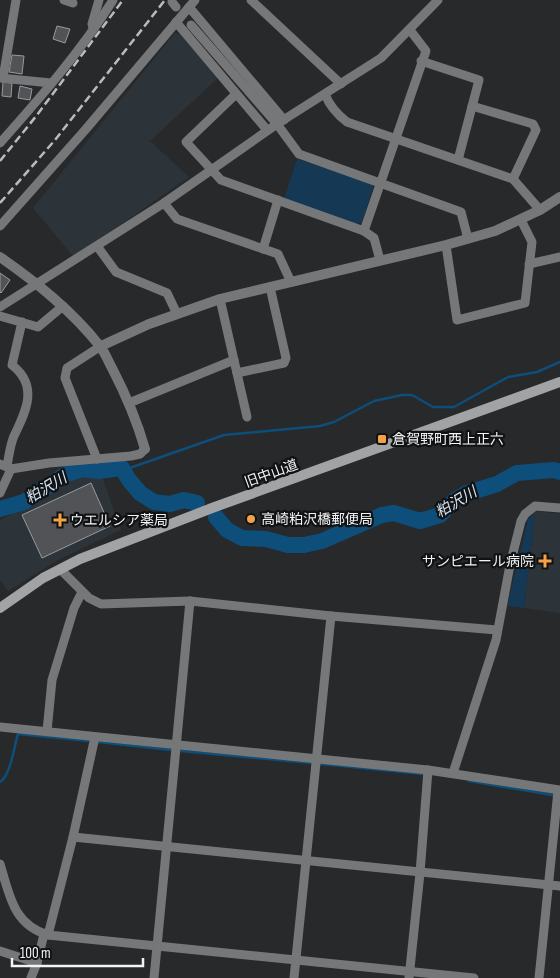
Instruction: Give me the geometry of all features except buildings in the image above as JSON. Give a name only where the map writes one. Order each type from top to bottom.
[{"type":"main road","name":"旧中山道","points":[[0,608],[28,588],[60,569],[88,556],[194,515],[560,382]]},
{"type":"street","points":[[16,0],[2,78],[51,84]]},
{"type":"street","points":[[93,30],[92,24],[99,0]]},
{"type":"street","points":[[0,143],[51,84],[93,30],[113,0]]},
{"type":"street","points":[[250,0],[341,84]]},
{"type":"street","points":[[0,307],[164,203],[267,130],[381,58],[438,0]]},
{"type":"street","points":[[0,226],[86,129],[192,4],[280,122],[299,154],[461,212],[468,239]]},
{"type":"street","points":[[176,22],[267,130]]},
{"type":"street","points":[[191,25],[280,122]]},
{"type":"street","points":[[364,231],[426,51],[410,30]]},
{"type":"street","points":[[422,61],[479,80],[458,160]]},
{"type":"street","points":[[236,94],[186,142],[221,180],[364,231],[374,238],[380,260]]},
{"type":"street","points":[[326,94],[328,101],[347,122],[514,179],[540,210]]},
{"type":"street","points":[[472,106],[533,124],[536,130],[514,179]]},
{"type":"street","points":[[97,459],[64,378],[67,368],[101,346],[150,324],[220,299],[446,245],[495,231],[521,220],[560,197]]},
{"type":"street","points":[[263,249],[278,200]]},
{"type":"street","points":[[164,203],[177,219],[278,254],[291,282]]},
{"type":"street","points":[[446,245],[456,320],[525,303],[532,242],[521,220]]},
{"type":"street","points":[[97,246],[116,272],[167,293],[177,314]]},
{"type":"street","points":[[0,257],[36,283],[63,306],[101,346],[129,403],[145,449],[140,454],[131,456],[6,466]]},
{"type":"street","points":[[529,264],[560,257]]},
{"type":"street","points":[[236,373],[284,363],[286,358],[270,287]]},
{"type":"street","points":[[220,299],[247,417]]},
{"type":"street","points":[[0,316],[38,327],[63,306]]},
{"type":"street","points":[[0,493],[14,436],[20,426],[28,401],[26,383],[21,374],[12,365],[22,322]]},
{"type":"street","points":[[129,403],[234,360]]},
{"type":"street","points":[[453,773],[496,640],[510,565],[521,521],[525,514],[535,506],[560,508]]},
{"type":"street","points":[[60,569],[89,598],[101,604],[190,601],[332,616],[497,630]]},
{"type":"street","points":[[47,731],[52,680],[74,608],[82,592]]},
{"type":"street","points":[[154,978],[190,601]]},
{"type":"street","points":[[294,978],[332,616]]},
{"type":"street","points":[[0,727],[428,770],[559,790],[539,978]]},
{"type":"street","points":[[31,978],[46,935],[73,838],[95,737]]},
{"type":"street","points":[[409,975],[420,873],[428,770]]},
{"type":"street","points":[[73,838],[560,886]]},
{"type":"street","points":[[0,864],[17,913],[25,923],[46,935],[296,961],[409,975],[474,978]]},
{"type":"street","points":[[0,951],[37,963]]},
{"type":"shaded area","points":[[175,33],[179,34],[218,78],[150,141],[189,177],[73,256],[33,208]]},
{"type":"shaded area","points":[[297,159],[371,183],[373,187],[362,222],[357,224],[284,199]]},
{"type":"shaded area","points":[[83,474],[101,474],[121,530],[58,560],[8,591],[0,580],[0,520],[20,510],[67,479]]},
{"type":"shaded area","name":"サンピエール病院","points":[[535,512],[560,514],[560,613],[524,608]]},
{"type":"shaded area","points":[[535,512],[524,608],[507,606],[528,520]]},
{"type":"waterway","points":[[124,470],[224,435],[320,426],[334,422],[374,401],[402,395],[412,395],[433,407],[454,407],[508,377],[537,372],[560,362]]},
{"type":"waterway","name":"粕沢川","points":[[0,509],[24,502],[66,474],[83,469],[98,471],[122,468],[140,493],[154,502],[170,504],[184,500],[197,503]]},
{"type":"waterway","name":"粕沢川","points":[[216,517],[227,530],[242,538],[266,539],[288,545],[304,545],[322,541],[382,515],[394,513],[420,521],[440,515],[455,500],[465,494],[497,484],[517,473],[554,470],[560,472]]},
{"type":"waterway","points":[[0,782],[7,773],[18,734],[89,741]]},
{"type":"waterway","points":[[98,742],[171,750]]},
{"type":"waterway","points":[[181,751],[311,763]]},
{"type":"waterway","points":[[321,764],[423,774]]},
{"type":"waterway","points":[[469,781],[552,795]]},
{"type":"railway","points":[[0,161],[123,0]]},
{"type":"railway","points":[[0,203],[55,140],[165,0]]},
{"type":"place","name":"倉賀野町西上正六","points":[[382,439]]},
{"type":"place","name":"高崎粕沢橋郵便局","points":[[251,519]]},
{"type":"place","name":"ウエルシア薬局","points":[[60,520]]},
{"type":"place","name":"サンピエール病院","points":[[545,561]]}]
